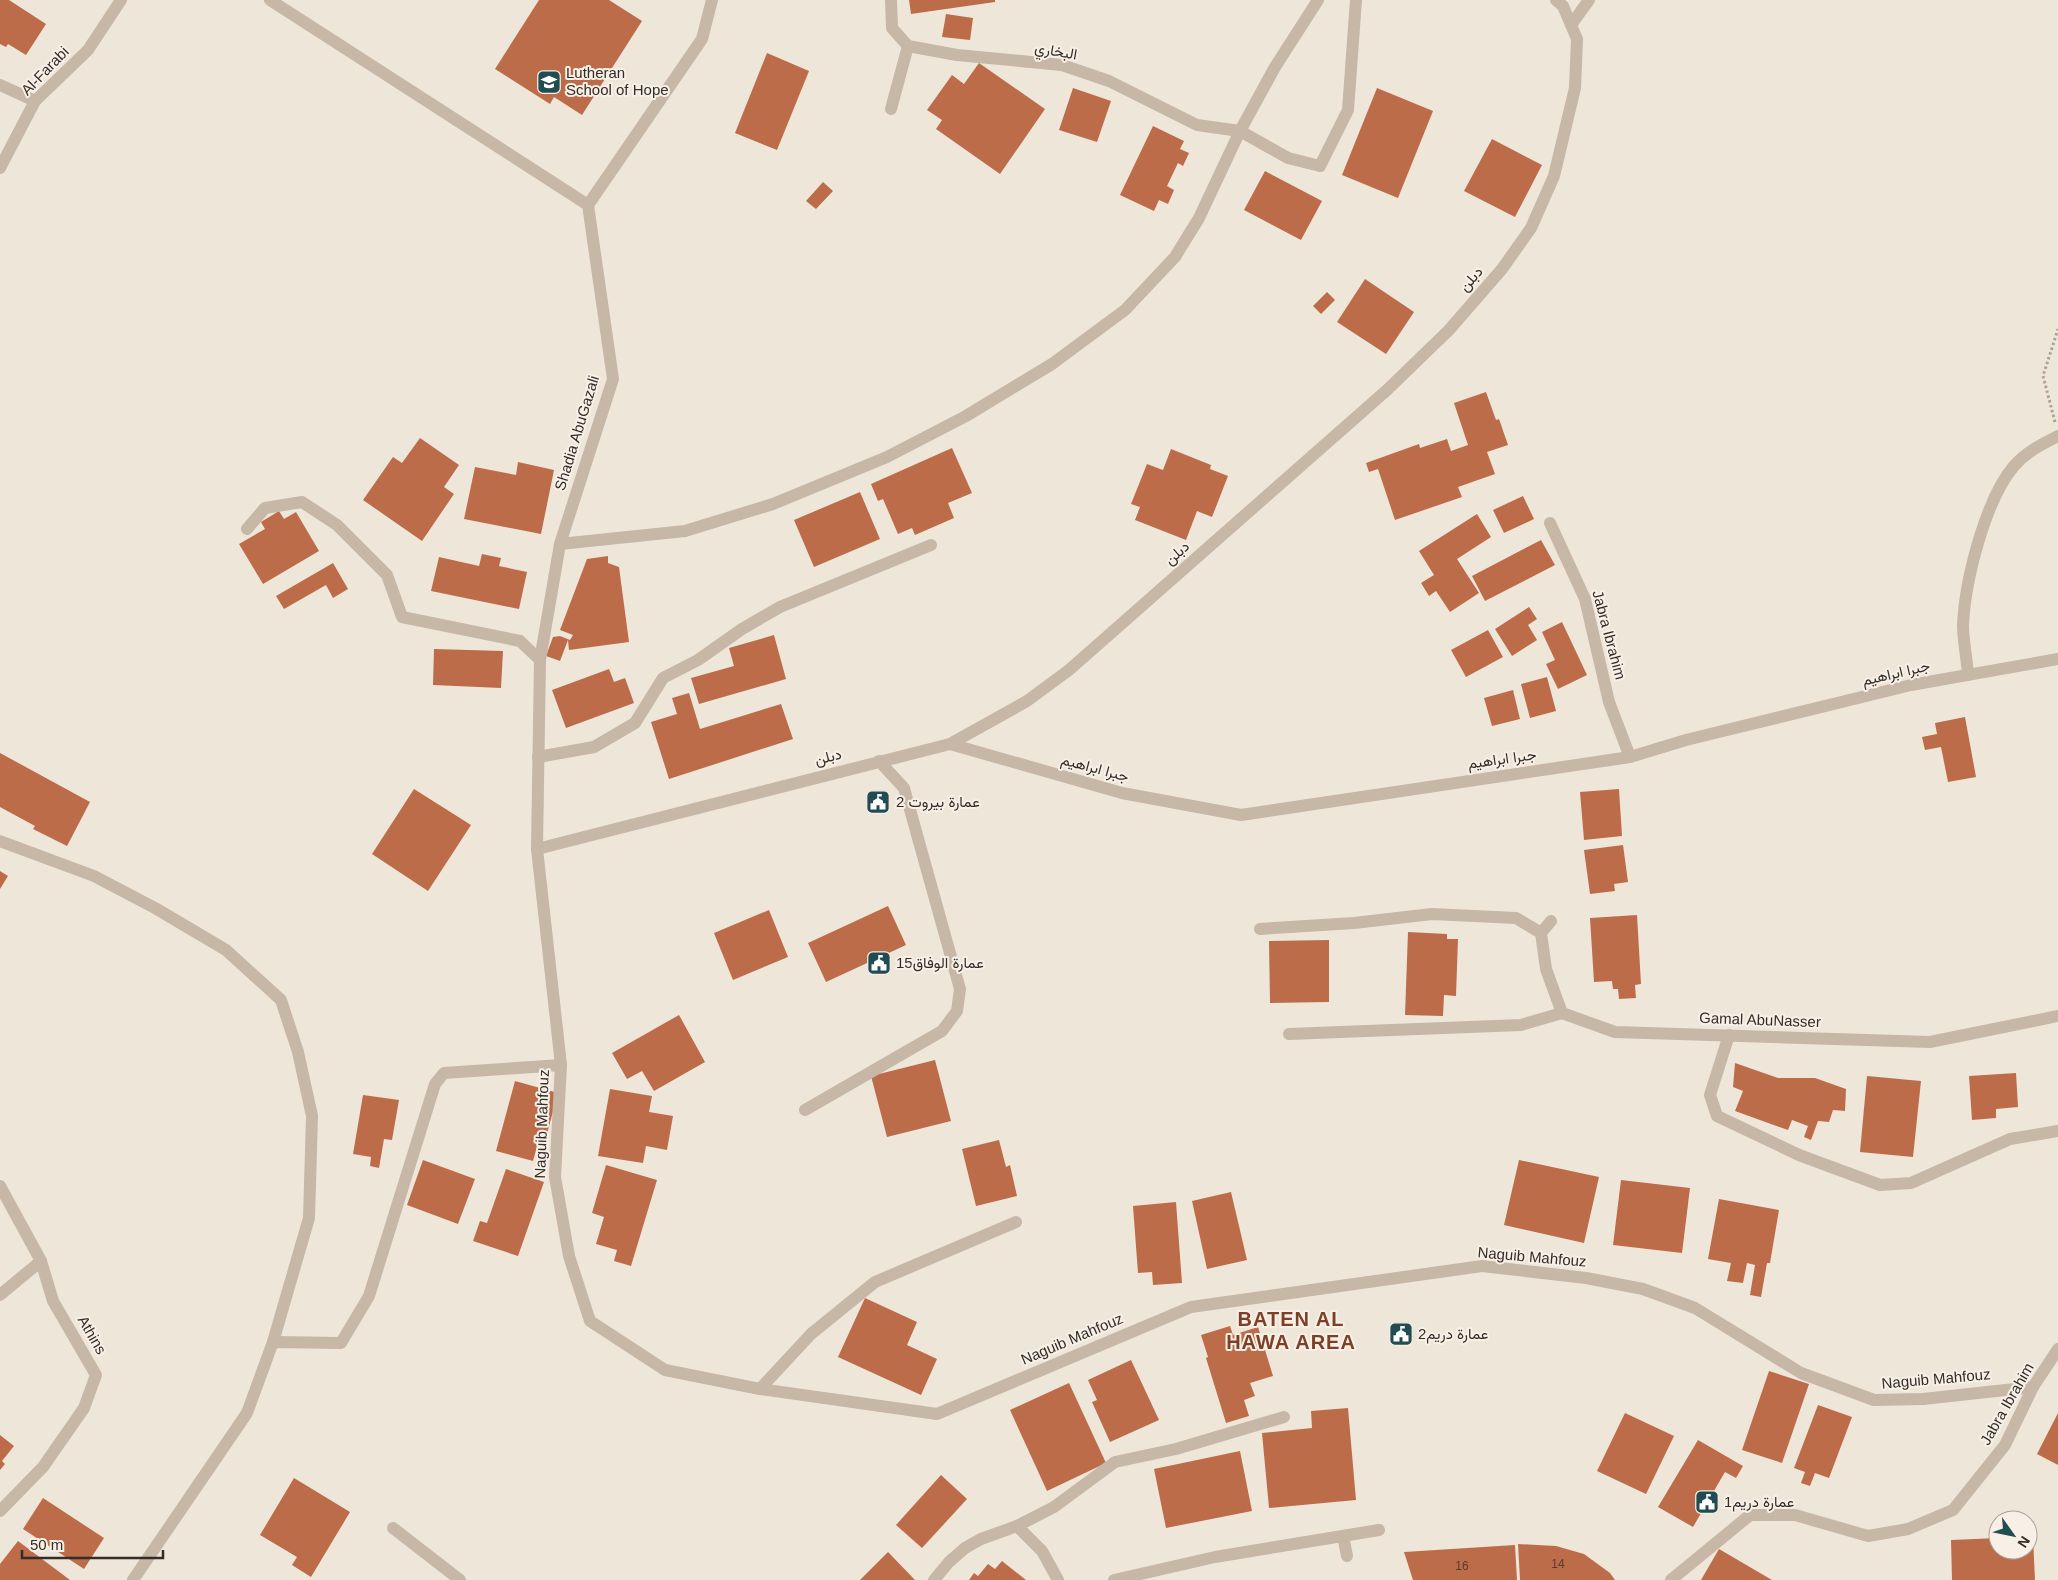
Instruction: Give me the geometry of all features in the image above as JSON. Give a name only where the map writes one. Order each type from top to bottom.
[{"type":"street","name":"Al-Farabi","points":[[0,168],[35,101],[88,50],[121,0]]},
{"type":"street","points":[[270,0],[588,205],[702,39],[712,0]]},
{"type":"street","points":[[891,0],[892,28],[908,46],[891,109]]},
{"type":"street","points":[[560,544],[685,531],[773,504],[887,457],[966,416],[1052,364],[1125,310],[1175,257],[1199,218],[1240,131],[1275,67],[1318,0]]},
{"type":"street","points":[[1240,131],[1288,158],[1320,166],[1348,110],[1356,0]]},
{"type":"street","name":"دبلن","points":[[537,849],[950,744],[1027,701],[1069,670],[1387,390],[1461,316],[1502,269],[1531,228],[1554,176],[1575,88],[1577,39],[1563,6],[1556,0]]},
{"type":"street","points":[[1571,25],[1589,0]]},
{"type":"street","name":"البخاري","points":[[908,46],[957,55],[1062,65],[1109,81],[1197,126],[1240,131]]},
{"type":"street","points":[[0,85],[35,101]]},
{"type":"street","name":"Shadia AbuGazali","points":[[537,849],[540,660],[560,544],[613,379],[588,205]]},
{"type":"street","points":[[1968,674],[1963,626],[1967,587],[1980,538],[1994,499],[2004,479],[2015,465],[2026,454],[2057,431]]},
{"type":"street","points":[[247,529],[265,508],[302,502],[337,525],[387,575],[402,617],[520,641],[540,660]]},
{"type":"street","name":"Jabra Ibrahim","points":[[1550,523],[1585,599],[1609,702],[1630,757]]},
{"type":"street","points":[[538,757],[594,747],[635,724],[663,678],[698,660],[742,629],[780,607],[931,545]]},
{"type":"street","name":"جبرا ابراهيم","points":[[950,744],[1122,794],[1241,814],[1630,757],[1686,740],[1911,685],[2058,659]]},
{"type":"street","points":[[805,1110],[942,1032],[957,1011],[960,989],[904,788],[879,761]]},
{"type":"street","points":[[0,841],[94,876],[155,908],[226,950],[281,1000],[298,1052],[312,1116],[310,1218],[273,1342],[247,1413],[133,1580]]},
{"type":"street","name":"Naguib Mahfouz","points":[[537,849],[561,1065],[555,1177],[568,1256],[590,1321],[665,1370],[760,1389],[937,1414],[1191,1307],[1482,1266],[1586,1278],[1643,1289],[1696,1308],[1801,1373],[1874,1400],[1923,1399],[2033,1387]]},
{"type":"street","points":[[1260,929],[1354,923],[1432,914],[1516,918],[1540,933],[1546,969],[1562,1013],[1521,1025],[1289,1034]]},
{"type":"street","points":[[1540,933],[1551,921]]},
{"type":"street","name":"Gamal AbuNasser","points":[[1562,1013],[1615,1032],[1930,1042],[2058,1016]]},
{"type":"street","points":[[1729,1035],[1710,1095],[1717,1116],[1799,1155],[1880,1185],[1911,1183],[2010,1139],[2058,1131]]},
{"type":"street","points":[[273,1342],[341,1343],[369,1296],[435,1084],[444,1074],[561,1065]]},
{"type":"street","name":"Athins","points":[[0,1186],[41,1261],[53,1301],[96,1375],[84,1408],[43,1467],[0,1511]]},
{"type":"street","points":[[760,1389],[811,1334],[876,1282],[1016,1222]]},
{"type":"street","points":[[0,1295],[41,1261]]},
{"type":"street","name":"Jabra Ibrahim","points":[[1671,1580],[1750,1515],[1795,1516],[1868,1536],[1908,1529],[1953,1510],[2004,1445],[2033,1387],[2058,1349]]},
{"type":"street","points":[[934,1580],[966,1548],[981,1539],[1018,1526],[1054,1507],[1115,1462],[1176,1449],[1284,1417]]},
{"type":"street","points":[[1018,1526],[1042,1551],[1058,1580]]},
{"type":"street","points":[[393,1528],[460,1580]]},
{"type":"street","points":[[1114,1580],[1191,1562],[1380,1530]]},
{"type":"street","points":[[1343,1536],[1347,1556]]},
{"type":"path","points":[[2057,431],[2043,376],[2058,329]]},
{"type":"building","points":[[0,0],[9,0],[46,24],[26,55],[8,44],[6,47],[0,44]]},
{"type":"building","points":[[539,0],[609,0],[642,21],[582,115],[554,97],[550,104],[495,69]]},
{"type":"building","points":[[909,0],[995,0],[995,2],[911,14]]},
{"type":"building","points":[[946,14],[973,18],[970,40],[942,37]]},
{"type":"building","points":[[767,53],[809,71],[777,150],[735,133]]},
{"type":"building","points":[[979,63],[1045,109],[1000,174],[936,129],[942,120],[927,110],[952,75],[964,84]]},
{"type":"building","points":[[1073,88],[1111,101],[1097,142],[1059,130]]},
{"type":"building","points":[[1377,88],[1433,111],[1398,198],[1342,175]]},
{"type":"building","points":[[1153,126],[1184,141],[1180,149],[1189,153],[1183,166],[1178,163],[1167,186],[1174,190],[1168,204],[1159,200],[1154,211],[1120,195]]},
{"type":"building","points":[[1492,139],[1542,165],[1515,217],[1464,191]]},
{"type":"building","points":[[1265,171],[1322,201],[1301,240],[1244,210]]},
{"type":"building","points":[[823,182],[833,191],[816,209],[806,201]]},
{"type":"building","points":[[1365,279],[1414,312],[1386,354],[1337,322]]},
{"type":"building","points":[[1327,292],[1335,300],[1321,314],[1313,306]]},
{"type":"building","points":[[1486,392],[1496,420],[1499,419],[1508,445],[1487,452],[1495,474],[1458,487],[1462,497],[1395,520],[1378,469],[1369,472],[1366,463],[1419,444],[1420,448],[1447,439],[1451,451],[1468,445],[1454,403]]},
{"type":"building","points":[[420,438],[459,465],[444,487],[454,494],[422,541],[363,500],[393,457],[402,463]]},
{"type":"building","points":[[952,448],[972,493],[948,503],[954,518],[915,535],[912,528],[898,534],[883,499],[878,501],[871,484]]},
{"type":"building","points":[[1171,449],[1211,465],[1210,469],[1228,476],[1212,517],[1197,511],[1186,540],[1135,520],[1140,507],[1131,504],[1147,464],[1163,470]]},
{"type":"building","points":[[518,462],[554,470],[541,534],[464,519],[475,467],[516,475]]},
{"type":"building","points":[[860,492],[880,539],[814,567],[794,520]]},
{"type":"building","points":[[1523,496],[1534,519],[1504,533],[1493,510]]},
{"type":"building","points":[[279,511],[284,519],[296,512],[319,551],[263,584],[239,544],[265,529],[261,522]]},
{"type":"building","points":[[1477,514],[1491,537],[1457,559],[1479,593],[1450,612],[1436,591],[1429,596],[1421,583],[1434,575],[1419,551]]},
{"type":"building","points":[[1541,540],[1555,565],[1485,601],[1472,576]]},
{"type":"building","points":[[482,554],[501,558],[499,566],[527,572],[519,609],[431,591],[439,557],[479,566]]},
{"type":"building","points":[[608,556],[608,563],[619,567],[629,642],[569,650],[568,640],[560,661],[546,656],[553,637],[560,636],[570,640],[573,635],[560,630],[587,559]]},
{"type":"building","points":[[333,563],[348,589],[333,598],[326,585],[284,609],[276,596]]},
{"type":"building","points":[[1529,607],[1537,619],[1528,625],[1537,640],[1512,656],[1495,629]]},
{"type":"building","points":[[1562,622],[1587,675],[1558,689],[1546,664],[1555,660],[1542,632]]},
{"type":"building","points":[[1488,630],[1503,657],[1466,677],[1451,650]]},
{"type":"building","points":[[774,635],[786,679],[699,704],[691,678],[734,666],[729,648]]},
{"type":"building","points":[[434,649],[503,651],[501,688],[433,685]]},
{"type":"building","points":[[609,669],[614,682],[625,678],[634,703],[566,728],[552,690]]},
{"type":"building","points":[[1547,677],[1556,711],[1530,718],[1521,684]]},
{"type":"building","points":[[1513,690],[1520,719],[1492,726],[1484,698]]},
{"type":"building","points":[[689,693],[700,729],[781,704],[793,739],[669,779],[651,722],[677,714],[672,698]]},
{"type":"building","points":[[1965,717],[1976,777],[1948,782],[1941,747],[1925,750],[1922,737],[1937,734],[1935,723]]},
{"type":"building","points":[[0,753],[90,802],[67,846],[33,829],[35,826],[0,807]]},
{"type":"building","points":[[414,789],[471,825],[428,891],[372,854]]},
{"type":"building","points":[[1619,789],[1622,836],[1584,840],[1580,792]]},
{"type":"building","points":[[1623,845],[1628,882],[1614,884],[1615,891],[1590,894],[1584,850]]},
{"type":"building","points":[[0,871],[8,876],[0,889]]},
{"type":"building","points":[[888,906],[906,945],[826,982],[808,943]]},
{"type":"building","points":[[769,910],[788,957],[733,980],[714,933]]},
{"type":"building","points":[[1637,915],[1641,984],[1635,985],[1636,998],[1619,999],[1618,989],[1613,989],[1612,981],[1594,982],[1590,918]]},
{"type":"building","points":[[1408,932],[1447,934],[1447,939],[1458,939],[1456,996],[1444,995],[1443,1016],[1405,1015]]},
{"type":"building","points":[[1329,940],[1329,1002],[1270,1003],[1269,941]]},
{"type":"building","points":[[679,1015],[705,1062],[654,1091],[642,1071],[627,1079],[612,1053]]},
{"type":"building","points":[[935,1060],[951,1121],[887,1137],[871,1076]]},
{"type":"building","points":[[1735,1063],[1778,1078],[1815,1078],[1846,1089],[1845,1111],[1833,1110],[1829,1122],[1818,1121],[1811,1140],[1804,1137],[1808,1126],[1792,1120],[1788,1130],[1735,1111],[1743,1091],[1733,1087]]},
{"type":"building","points":[[2016,1073],[2018,1107],[1996,1109],[1996,1118],[1972,1120],[1969,1076]]},
{"type":"building","points":[[1867,1076],[1921,1081],[1913,1157],[1860,1152]]},
{"type":"building","points":[[515,1081],[558,1093],[544,1145],[538,1143],[533,1161],[496,1151]]},
{"type":"building","points":[[610,1089],[652,1096],[649,1112],[673,1116],[667,1150],[646,1146],[643,1163],[598,1156]]},
{"type":"building","points":[[363,1095],[399,1100],[392,1140],[384,1139],[379,1168],[370,1166],[371,1157],[353,1154]]},
{"type":"building","points":[[999,1140],[1006,1167],[1010,1165],[1017,1196],[976,1206],[962,1149]]},
{"type":"building","points":[[423,1160],[475,1179],[458,1224],[407,1205]]},
{"type":"building","points":[[1519,1160],[1599,1177],[1584,1243],[1504,1225]]},
{"type":"building","points":[[606,1165],[657,1180],[631,1266],[614,1261],[617,1250],[596,1244],[604,1217],[592,1213]]},
{"type":"building","points":[[506,1169],[544,1182],[518,1256],[473,1241],[480,1221],[487,1223]]},
{"type":"building","points":[[1621,1180],[1690,1188],[1682,1253],[1613,1245]]},
{"type":"building","points":[[1231,1192],[1247,1260],[1207,1269],[1192,1201]]},
{"type":"building","points":[[1719,1199],[1779,1210],[1770,1263],[1767,1263],[1761,1297],[1750,1295],[1755,1265],[1747,1263],[1743,1283],[1727,1281],[1731,1263],[1708,1259]]},
{"type":"building","points":[[1176,1202],[1182,1283],[1153,1285],[1152,1272],[1138,1273],[1133,1206]]},
{"type":"building","points":[[865,1298],[917,1322],[907,1345],[937,1359],[921,1395],[838,1357]]},
{"type":"building","points":[[1230,1326],[1233,1335],[1258,1327],[1273,1376],[1250,1383],[1255,1396],[1244,1400],[1249,1416],[1226,1423],[1201,1335]]},
{"type":"building","points":[[1131,1360],[1159,1420],[1110,1442],[1092,1402],[1097,1400],[1088,1380]]},
{"type":"building","points":[[1769,1371],[1809,1384],[1782,1463],[1742,1450]]},
{"type":"building","points":[[1069,1383],[1106,1463],[1047,1491],[1010,1410]]},
{"type":"building","points":[[1818,1405],[1852,1417],[1829,1478],[1815,1473],[1810,1486],[1801,1483],[1805,1472],[1794,1468]]},
{"type":"building","points":[[1348,1408],[1356,1500],[1269,1508],[1262,1433],[1312,1428],[1311,1411]]},
{"type":"building","points":[[1625,1413],[1674,1436],[1646,1494],[1597,1471]]},
{"type":"building","points":[[2058,1413],[2058,1465],[2037,1454]]},
{"type":"building","points":[[0,1435],[14,1446],[2,1461],[5,1464],[0,1470]]},
{"type":"building","points":[[1698,1440],[1743,1466],[1736,1478],[1725,1472],[1693,1527],[1658,1507]]},
{"type":"building","points":[[1240,1451],[1252,1511],[1166,1528],[1154,1469]]},
{"type":"building","points":[[941,1475],[967,1499],[922,1548],[896,1525]]},
{"type":"building","points":[[294,1478],[350,1512],[311,1577],[292,1565],[297,1557],[260,1535]]},
{"type":"building","points":[[43,1498],[104,1538],[84,1569],[23,1529]]},
{"type":"building","points":[[1988,1538],[1988,1560],[2034,1560],[2035,1580],[1952,1580],[1951,1540]]},
{"type":"building","points":[[18,1541],[70,1580],[0,1580],[0,1564]]},
{"type":"building","points":[[1518,1544],[1556,1546],[1584,1554],[1610,1573],[1615,1580],[1520,1580]]},
{"type":"building","points":[[1515,1545],[1517,1580],[1413,1580],[1404,1552]]},
{"type":"building","points":[[1719,1549],[1772,1580],[1701,1580]]},
{"type":"building","points":[[888,1552],[915,1580],[860,1580]]},
{"type":"building","points":[[1002,1561],[1026,1580],[969,1580],[974,1573],[978,1576],[988,1564],[995,1569]]},
{"type":"place","name":"Lutheran School of Hope","points":[[549,82]]},
{"type":"place","name":"عمارة بيروت 2","points":[[878,802]]},
{"type":"place","name":"عمارة الوفاق15","points":[[879,963]]},
{"type":"place","name":"عمارة دريم2","points":[[1401,1334]]},
{"type":"place","name":"عمارة دريم1","points":[[1707,1502]]},
{"type":"district","name":"BATEN AL HAWA AREA","points":[[1291,1330]]}]
